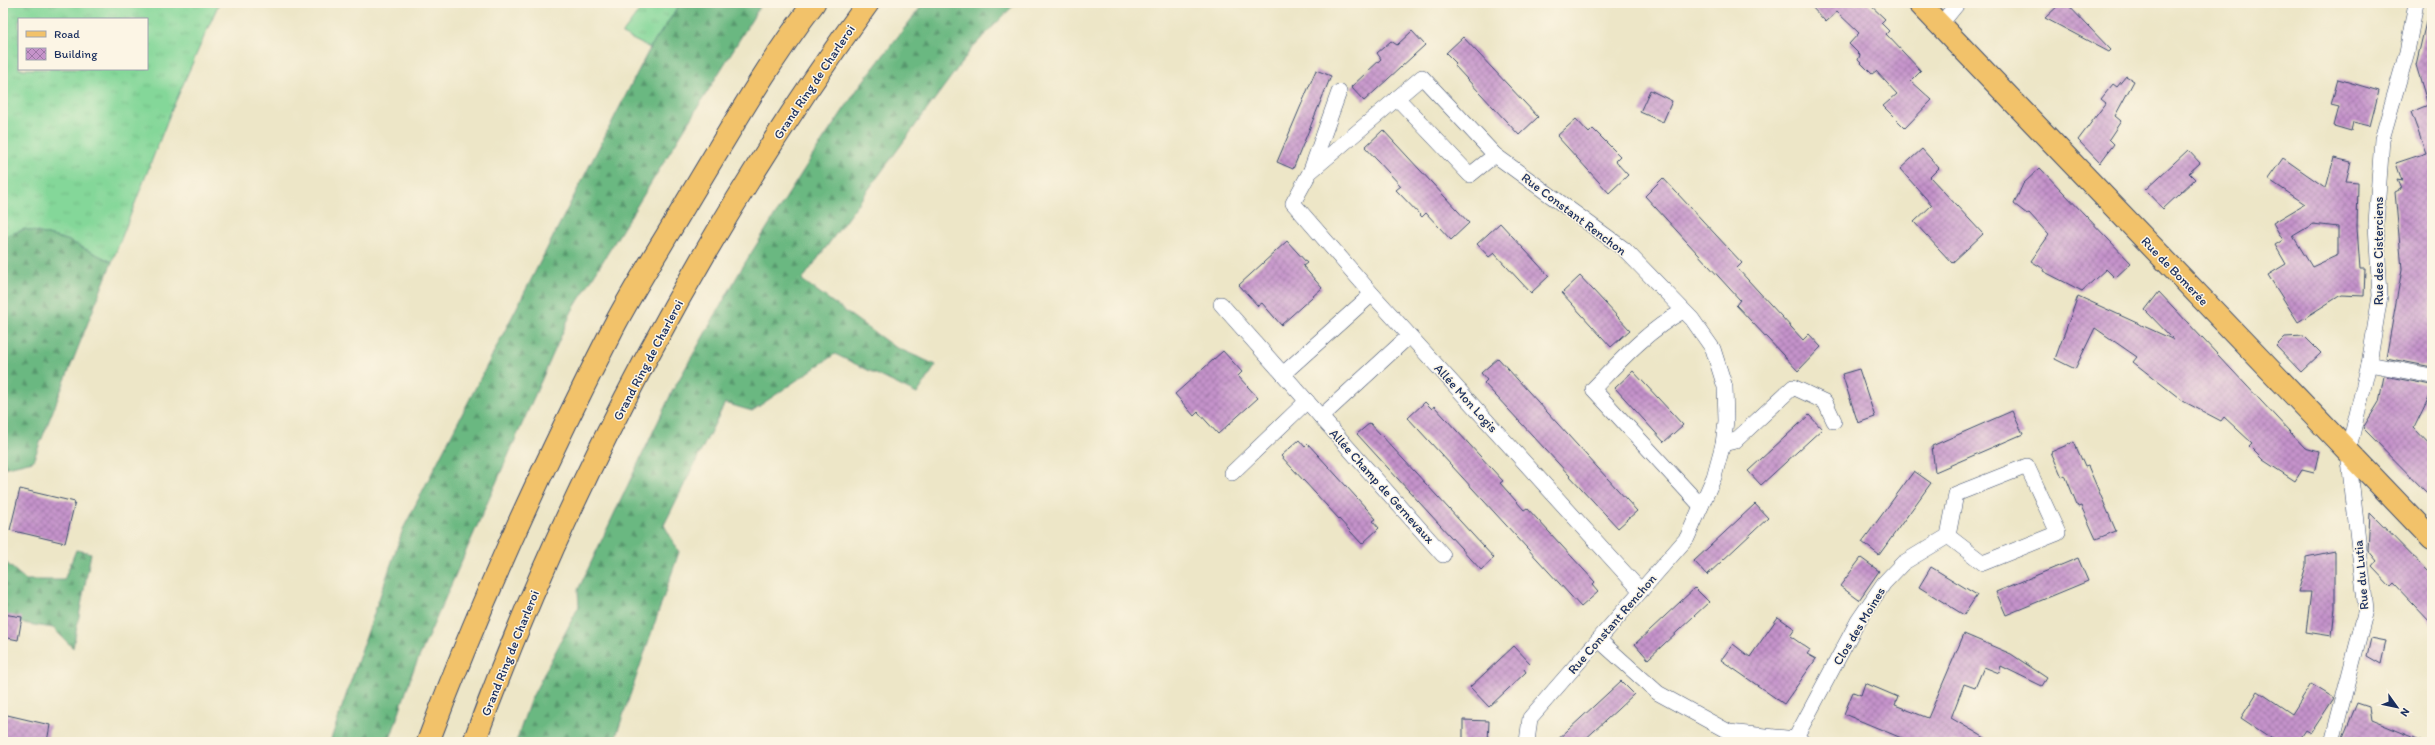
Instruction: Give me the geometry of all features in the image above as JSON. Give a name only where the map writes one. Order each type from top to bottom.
[{"type":"main road","points":[[796,27],[801,3]]},
{"type":"main road","points":[[428,742],[463,648],[535,486],[614,326],[704,173],[796,27],[814,3]]},
{"type":"main road","name":"Grand Ring de Charleroi","points":[[474,742],[503,664],[573,505],[654,345],[740,195],[833,50],[868,3]]},
{"type":"main road","points":[[833,50],[884,3]]},
{"type":"main road","name":"Rue de Bomerée","points":[[1919,3],[2432,539]]},
{"type":"street","points":[[1940,24],[1958,3]]},
{"type":"street","name":"Rue des Cisterciens","points":[[2348,452],[2369,364],[2380,296],[2376,224],[2382,139],[2407,52],[2416,3]]},
{"type":"street","name":"Rue Constant Renchon","points":[[1293,203],[1310,172],[1422,77],[1494,155],[1624,249],[1692,320],[1712,349],[1725,387],[1726,421],[1723,444],[1714,478],[1687,538],[1530,718],[1527,742]]},
{"type":"street","points":[[1310,172],[1339,92]]},
{"type":"street","points":[[1397,98],[1470,175],[1494,155]]},
{"type":"street","name":"Allée Mon Logis","points":[[1293,203],[1409,336],[1641,591]]},
{"type":"street","points":[[1283,374],[1372,294]]},
{"type":"street","name":"Allée Champ de Gernevaux","points":[[1221,304],[1443,555]]},
{"type":"street","points":[[1683,311],[1662,323],[1638,342],[1593,388],[1701,506]]},
{"type":"street","name":"Allée Champ de Gernevaux","points":[[1321,417],[1409,336]]},
{"type":"street","points":[[2369,364],[2432,376]]},
{"type":"street","points":[[1723,444],[1735,441],[1793,387],[1825,402],[1834,421]]},
{"type":"street","points":[[1232,473],[1307,401]]},
{"type":"street","name":"Rue du Lutia","points":[[2332,742],[2366,610],[2348,452]]},
{"type":"street","points":[[2027,466],[2058,533],[1983,563],[1948,536],[1956,494],[2027,466]]},
{"type":"street","name":"Clos des Moines","points":[[1799,740],[1858,621],[1884,582],[1902,562],[1948,536]]},
{"type":"street","points":[[1599,640],[1658,693],[1729,732],[1799,740]]},
{"type":"green space","points":[[3,3],[219,3],[170,114],[112,262],[67,240],[25,229],[3,237]]},
{"type":"green space","points":[[645,3],[681,3],[650,48],[622,34]]},
{"type":"green space","points":[[681,3],[762,3],[572,311],[413,671],[389,742],[330,742],[403,529],[650,48]]},
{"type":"green space","points":[[924,3],[1016,3],[973,47],[802,280],[893,346],[936,365],[917,394],[835,354],[752,411],[725,403],[664,525],[679,552],[614,742],[516,742],[530,701],[579,606],[578,590],[672,392],[743,266],[815,152],[861,84]]},
{"type":"green space","points":[[25,229],[67,240],[112,262],[33,461],[3,468],[3,237]]},
{"type":"green space","points":[[76,550],[91,553],[73,648],[53,628],[3,620],[3,560],[26,580],[64,580]]},
{"type":"building","points":[[1808,3],[1868,3],[1885,19],[1881,23],[1889,31],[1886,34],[1921,71],[1911,81],[1932,100],[1905,128],[1883,106],[1897,94],[1876,71],[1872,74],[1858,60],[1860,55],[1849,44],[1859,33],[1837,12],[1826,22]]},
{"type":"building","points":[[2061,3],[2066,3],[2111,50],[2109,52],[2045,18]]},
{"type":"building","points":[[2426,22],[2432,23],[2432,367],[2386,358],[2402,269],[2395,192],[2401,189],[2397,180],[2402,181],[2396,163],[2426,153],[2411,112],[2428,105],[2416,65]]},
{"type":"building","points":[[1412,31],[1425,45],[1364,101],[1351,87],[1381,59],[1377,53],[1391,41],[1397,45]]},
{"type":"building","points":[[1463,37],[1538,117],[1519,135],[1454,65],[1456,63],[1446,53]]},
{"type":"building","points":[[1316,70],[1331,76],[1293,169],[1277,162]]},
{"type":"building","points":[[2126,76],[2134,81],[2115,116],[2121,121],[2109,139],[2114,144],[2100,163],[2078,140],[2106,103],[2101,99],[2113,84],[2117,87]]},
{"type":"building","points":[[2338,79],[2379,91],[2370,126],[2353,122],[2351,131],[2334,126],[2339,107],[2331,105]]},
{"type":"building","points":[[1650,90],[1672,101],[1663,122],[1640,112]]},
{"type":"building","points":[[1576,119],[1589,133],[1593,129],[1620,156],[1615,161],[1628,175],[1609,193],[1557,136]]},
{"type":"building","points":[[1383,130],[1469,223],[1451,240],[1426,213],[1422,217],[1396,190],[1401,186],[1365,147]]},
{"type":"building","points":[[1922,149],[1939,168],[1930,177],[1983,234],[1952,263],[1914,222],[1932,205],[1900,169]]},
{"type":"building","points":[[2188,150],[2200,163],[2189,173],[2195,179],[2163,209],[2145,190]]},
{"type":"building","points":[[2283,158],[2326,188],[2334,158],[2351,162],[2346,181],[2358,182],[2357,228],[2360,269],[2365,269],[2364,296],[2341,295],[2298,322],[2268,275],[2286,264],[2275,245],[2283,240],[2273,223],[2305,204],[2268,179]],"holes":[[[2313,224],[2338,227],[2338,255],[2312,267],[2293,236]]]},
{"type":"building","points":[[2040,168],[2131,263],[2115,278],[2106,269],[2082,291],[2043,271],[2044,269],[2031,261],[2049,235],[2029,213],[2027,214],[2014,204],[2023,184]]},
{"type":"building","points":[[1663,178],[1742,263],[1737,268],[1803,340],[1809,334],[1821,347],[1798,371],[1736,305],[1740,300],[1645,196]]},
{"type":"building","points":[[1500,223],[1549,276],[1531,293],[1494,253],[1489,257],[1477,244]]},
{"type":"building","points":[[1287,241],[1307,263],[1303,266],[1322,288],[1281,325],[1262,303],[1258,306],[1239,285]]},
{"type":"building","points":[[1580,276],[1630,330],[1611,347],[1562,293]]},
{"type":"building","points":[[2159,292],[2305,448],[2319,452],[2314,473],[2302,470],[2295,481],[2263,460],[2249,446],[2252,443],[2224,417],[2221,421],[2183,401],[2133,362],[2137,357],[2095,328],[2075,369],[2055,359],[2078,296],[2174,340],[2145,310]]},
{"type":"building","points":[[2304,336],[2321,353],[2301,372],[2276,346],[2285,337]]},
{"type":"building","points":[[1223,351],[1242,372],[1238,376],[1258,398],[1218,434],[1198,412],[1194,416],[1175,394]]},
{"type":"building","points":[[1498,358],[1637,511],[1618,528],[1484,383],[1487,380],[1481,373]]},
{"type":"building","points":[[1859,369],[1875,417],[1858,423],[1842,374]]},
{"type":"building","points":[[1633,371],[1683,425],[1664,442],[1615,388]]},
{"type":"building","points":[[2384,376],[2432,385],[2432,391],[2414,428],[2432,447],[2432,498],[2363,428],[2379,402]]},
{"type":"building","points":[[1425,402],[1432,409],[1434,406],[1503,481],[1500,483],[1524,510],[1527,508],[1595,582],[1592,585],[1598,592],[1581,607],[1408,418]]},
{"type":"building","points":[[2012,411],[2023,434],[1935,472],[1932,446]]},
{"type":"building","points":[[1809,415],[1822,429],[1761,485],[1748,471]]},
{"type":"building","points":[[1370,423],[1494,558],[1481,570],[1357,434]]},
{"type":"building","points":[[1299,440],[1305,447],[1308,444],[1376,519],[1373,521],[1379,528],[1362,544],[1281,456]]},
{"type":"building","points":[[2074,442],[2085,467],[2088,466],[2116,531],[2096,539],[2081,506],[2078,507],[2065,475],[2062,477],[2051,452]]},
{"type":"building","points":[[1914,471],[1931,483],[1879,555],[1862,542]]},
{"type":"building","points":[[20,489],[75,502],[65,543],[10,530]]},
{"type":"building","points":[[1755,504],[1768,518],[1707,575],[1694,561]]},
{"type":"building","points":[[2370,513],[2432,576],[2432,624],[2394,584],[2391,587],[2372,567],[2377,561],[2368,550]]},
{"type":"building","points":[[2335,551],[2335,608],[2332,636],[2306,632],[2311,592],[2298,592],[2306,566],[2306,557]]},
{"type":"building","points":[[1861,558],[1879,571],[1859,600],[1840,586]]},
{"type":"building","points":[[2078,558],[2088,581],[2006,615],[1996,592]]},
{"type":"building","points":[[1931,567],[1977,595],[1964,615],[1919,587]]},
{"type":"building","points":[[1695,588],[1709,602],[1648,659],[1635,644]]},
{"type":"building","points":[[3,614],[22,617],[18,640],[3,637]]},
{"type":"building","points":[[1778,617],[1795,629],[1790,636],[1810,650],[1807,654],[1816,659],[1784,704],[1721,660],[1733,644],[1750,657]]},
{"type":"building","points":[[1964,634],[2011,654],[2047,678],[2042,686],[2001,666],[1999,673],[1984,667],[1975,688],[1964,684],[1951,718],[1992,742],[1911,742],[1844,714],[1853,692],[1861,695],[1865,683],[1898,697],[1895,705],[1928,718]]},
{"type":"building","points":[[2371,638],[2386,641],[2381,664],[2367,656]]},
{"type":"building","points":[[1514,646],[1530,663],[1524,669],[1526,672],[1489,707],[1470,687]]},
{"type":"building","points":[[1621,681],[1634,694],[1618,709],[1582,742],[1555,742]]},
{"type":"building","points":[[2311,684],[2334,698],[2311,733],[2306,730],[2298,742],[2277,742],[2241,718],[2258,691],[2292,714]]},
{"type":"building","points":[[2357,703],[2369,707],[2371,720],[2425,742],[2341,742]]},
{"type":"building","points":[[3,714],[50,725],[47,742],[3,742]]},
{"type":"building","points":[[1463,720],[1489,721],[1488,742],[1463,742]]}]
